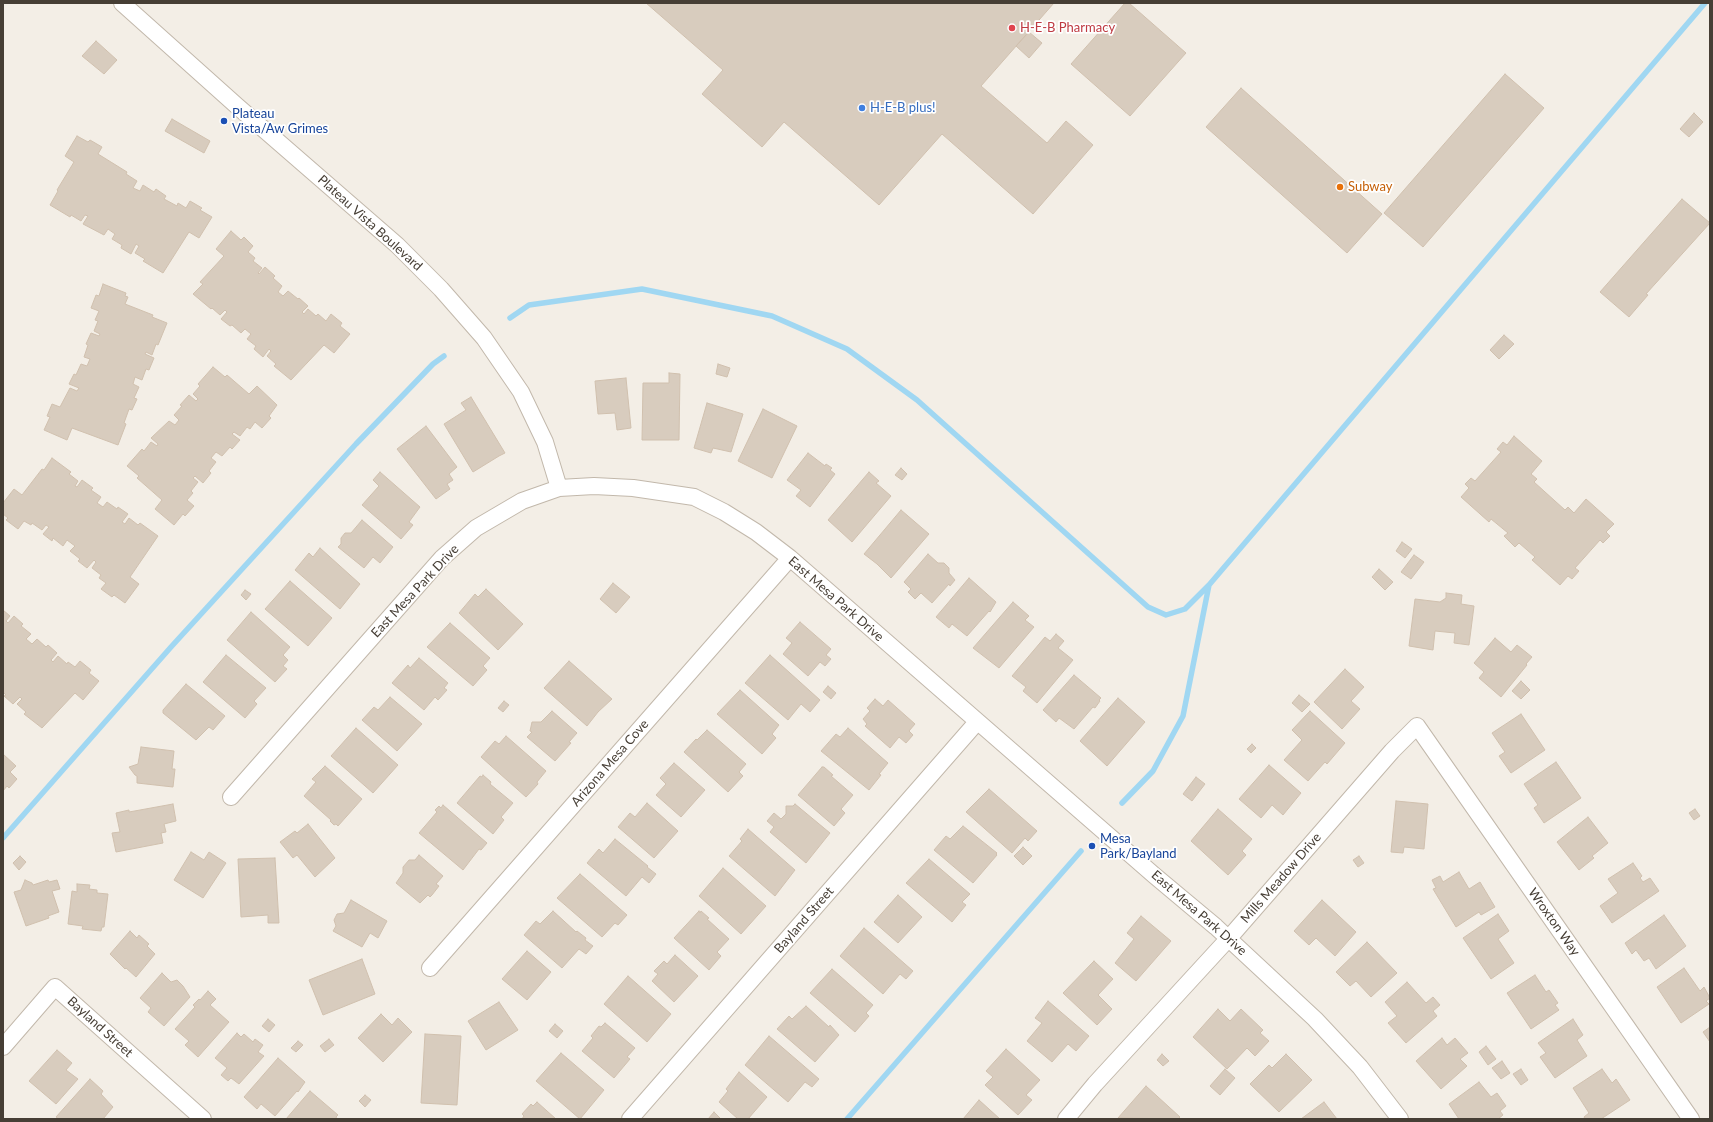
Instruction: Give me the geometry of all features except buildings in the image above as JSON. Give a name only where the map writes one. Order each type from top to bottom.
[{"type":"street","name":"Plateau Vista Boulevard","points":[[122,3],[231,101],[397,245],[441,289],[484,338],[521,392],[545,442],[559,488]]},
{"type":"street","name":"East Mesa Park Drive","points":[[231,797],[442,558],[476,528],[522,501],[559,488],[594,486],[625,488],[694,497],[724,512],[756,532],[790,558],[1229,938],[1315,1019],[1360,1067],[1400,1119]]},
{"type":"street","name":"Arizona Mesa Cove","points":[[430,968],[790,558]]},
{"type":"street","name":"Bayland Street","points":[[630,1119],[978,722]]},
{"type":"street","name":"Mills Meadow Drive","points":[[1066,1119],[1229,938],[1392,751],[1417,726]]},
{"type":"street","name":"Wroxton Way","points":[[1417,726],[1691,1119]]},
{"type":"street","name":"Bayland Street","points":[[3,1047],[55,987],[203,1119]]},
{"type":"waterway","points":[[1122,803],[1153,771],[1183,716],[1209,585],[1705,3]]},
{"type":"waterway","points":[[510,318],[529,305],[642,289],[772,316],[847,349],[917,400],[1148,607],[1166,615],[1185,609],[1209,585]]},
{"type":"waterway","points":[[3,838],[171,647],[356,444],[433,364],[444,356]]},
{"type":"waterway","points":[[847,1119],[1081,851]]},
{"type":"place","name":"H-E-B Pharmacy","points":[[1012,28]]},
{"type":"place","name":"H-E-B plus!","points":[[862,108]]},
{"type":"place","name":"Plateau Vista/Aw Grimes","points":[[224,121]]},
{"type":"place","name":"Subway","points":[[1340,187]]},
{"type":"place","name":"Mesa Park/Bayland","points":[[1092,846]]}]
